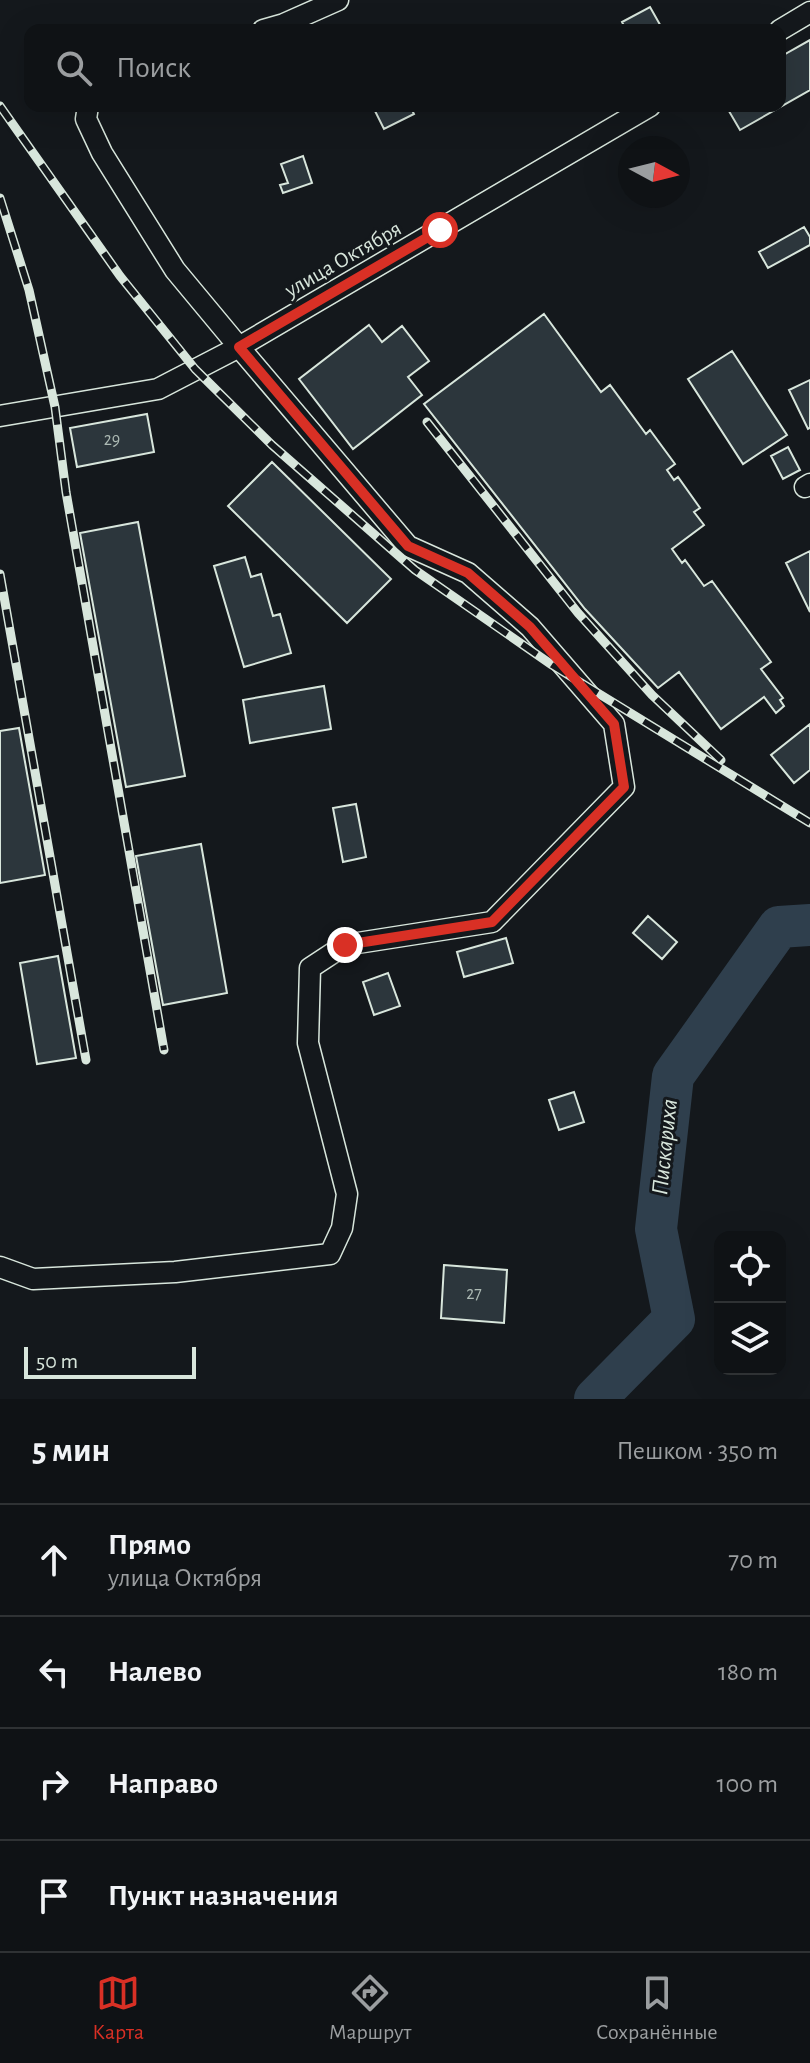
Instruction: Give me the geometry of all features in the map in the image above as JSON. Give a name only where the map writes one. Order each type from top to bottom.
[{"type":"street","points":[[284,24],[338,0]]},
{"type":"street","points":[[786,26],[810,12]]},
{"type":"street","points":[[0,1267],[33,1279],[175,1272],[330,1254],[342,1228],[347,1194],[308,1043],[310,968],[345,945],[492,922],[624,787],[614,724],[530,627],[468,573],[408,546],[175,270],[102,153],[86,119],[87,112]]},
{"type":"street","name":"улица Октября","points":[[0,416],[158,389],[267,331],[640,112]]},
{"type":"building","points":[[650,7],[660,24],[623,24]]},
{"type":"building","points":[[810,40],[810,90],[786,104],[786,54]]},
{"type":"building","points":[[376,112],[413,112],[414,114],[384,129]]},
{"type":"building","points":[[730,112],[772,112],[740,130]]},
{"type":"building","points":[[303,156],[312,183],[283,193],[280,185],[288,183],[281,164]]},
{"type":"building","points":[[804,227],[810,237],[810,245],[768,268],[759,252]]},
{"type":"building","points":[[544,314],[601,392],[610,385],[646,434],[650,430],[675,464],[667,470],[674,480],[678,477],[700,508],[694,512],[704,525],[672,549],[682,563],[685,560],[704,586],[712,581],[771,662],[761,669],[783,698],[780,700],[784,706],[776,713],[764,697],[721,729],[679,672],[658,688],[585,609],[424,404]]},
{"type":"building","points":[[369,325],[382,342],[402,326],[429,361],[408,377],[422,395],[353,449],[299,379]]},
{"type":"building","points":[[732,351],[787,435],[743,464],[688,379]]},
{"type":"building","points":[[810,380],[810,428],[808,429],[789,390]]},
{"type":"building","points":[[147,414],[154,452],[77,467],[70,428]]},
{"type":"building","points":[[788,447],[800,470],[783,479],[771,456]]},
{"type":"building","points":[[272,462],[391,579],[347,623],[228,506]]},
{"type":"building","points":[[138,522],[185,776],[126,787],[80,533]]},
{"type":"building","points":[[810,551],[810,612],[786,563]]},
{"type":"building","points":[[245,557],[251,577],[261,574],[273,616],[280,614],[291,653],[244,667],[214,566]]},
{"type":"building","points":[[324,686],[331,729],[250,743],[243,700]]},
{"type":"building","points":[[810,724],[810,770],[794,783],[771,755]]},
{"type":"building","points":[[19,728],[45,875],[0,883],[0,731]]},
{"type":"building","points":[[356,804],[366,857],[343,862],[333,808]]},
{"type":"building","points":[[201,844],[227,993],[163,1005],[136,856]]},
{"type":"building","points":[[648,916],[677,942],[662,959],[633,933]]},
{"type":"building","points":[[506,938],[513,963],[464,977],[457,952]]},
{"type":"building","points":[[58,956],[76,1058],[37,1064],[20,963]]},
{"type":"building","points":[[388,973],[400,1006],[374,1015],[363,982]]},
{"type":"building","points":[[574,1092],[584,1122],[559,1130],[549,1100]]},
{"type":"building","points":[[444,1265],[507,1270],[504,1323],[441,1318]]},
{"type":"waterway","name":"Пискариха","points":[[595,1399],[674,1319],[656,1229],[673,1076],[779,927],[810,925]]},
{"type":"railway","points":[[0,106],[120,276],[195,369],[272,445],[415,570],[552,665],[810,823]]},
{"type":"railway","points":[[0,198],[29,290],[55,407],[66,492],[164,1050]]},
{"type":"railway","points":[[427,422],[578,613],[652,695],[721,760]]},
{"type":"railway","points":[[0,574],[86,1060]]},
{"type":"route","points":[[345,945],[492,922],[624,787],[614,724],[530,627],[468,573],[408,546],[239,347],[440,230]]}]
